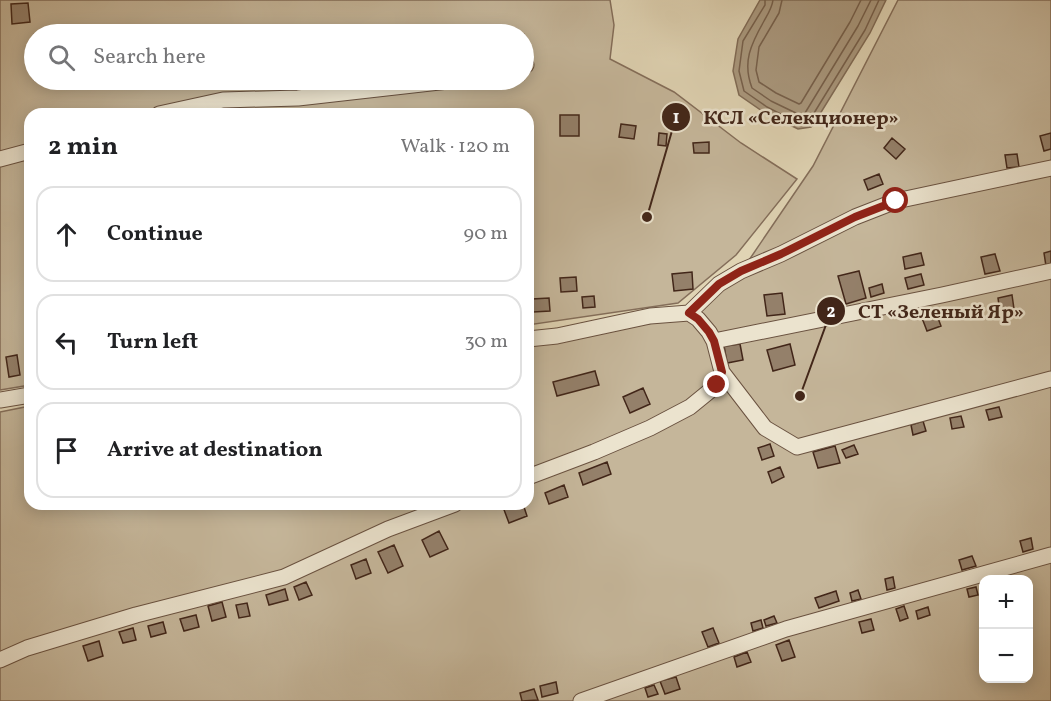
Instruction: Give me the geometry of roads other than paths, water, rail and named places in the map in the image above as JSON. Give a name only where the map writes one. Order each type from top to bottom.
[{"type":"street","points":[[186,108],[223,100],[298,98],[369,90]]},
{"type":"street","points":[[0,159],[24,153]]},
{"type":"street","points":[[689,313],[719,284],[741,271],[855,217],[896,201],[1051,168]]},
{"type":"street","points":[[714,341],[942,296],[1051,271]]},
{"type":"street","points":[[534,338],[557,336],[650,316],[689,313],[698,319],[709,332],[714,341],[722,372],[765,428],[797,447],[1051,379]]},
{"type":"street","points":[[534,475],[650,428],[690,407],[717,385],[722,372]]},
{"type":"street","points":[[0,400],[24,396]]},
{"type":"street","points":[[0,660],[27,648],[136,615],[284,577],[388,529],[438,510]]},
{"type":"street","points":[[581,701],[786,629],[1051,555]]},
{"type":"water","points":[[760,0],[886,0],[870,33],[811,127],[798,129],[765,113],[739,95],[733,71],[738,39]]},
{"type":"place","name":"КСЛ «Селекционер»","points":[[647,217]]},
{"type":"place","name":"СТ «Зеленый Яр»","points":[[800,396]]}]
